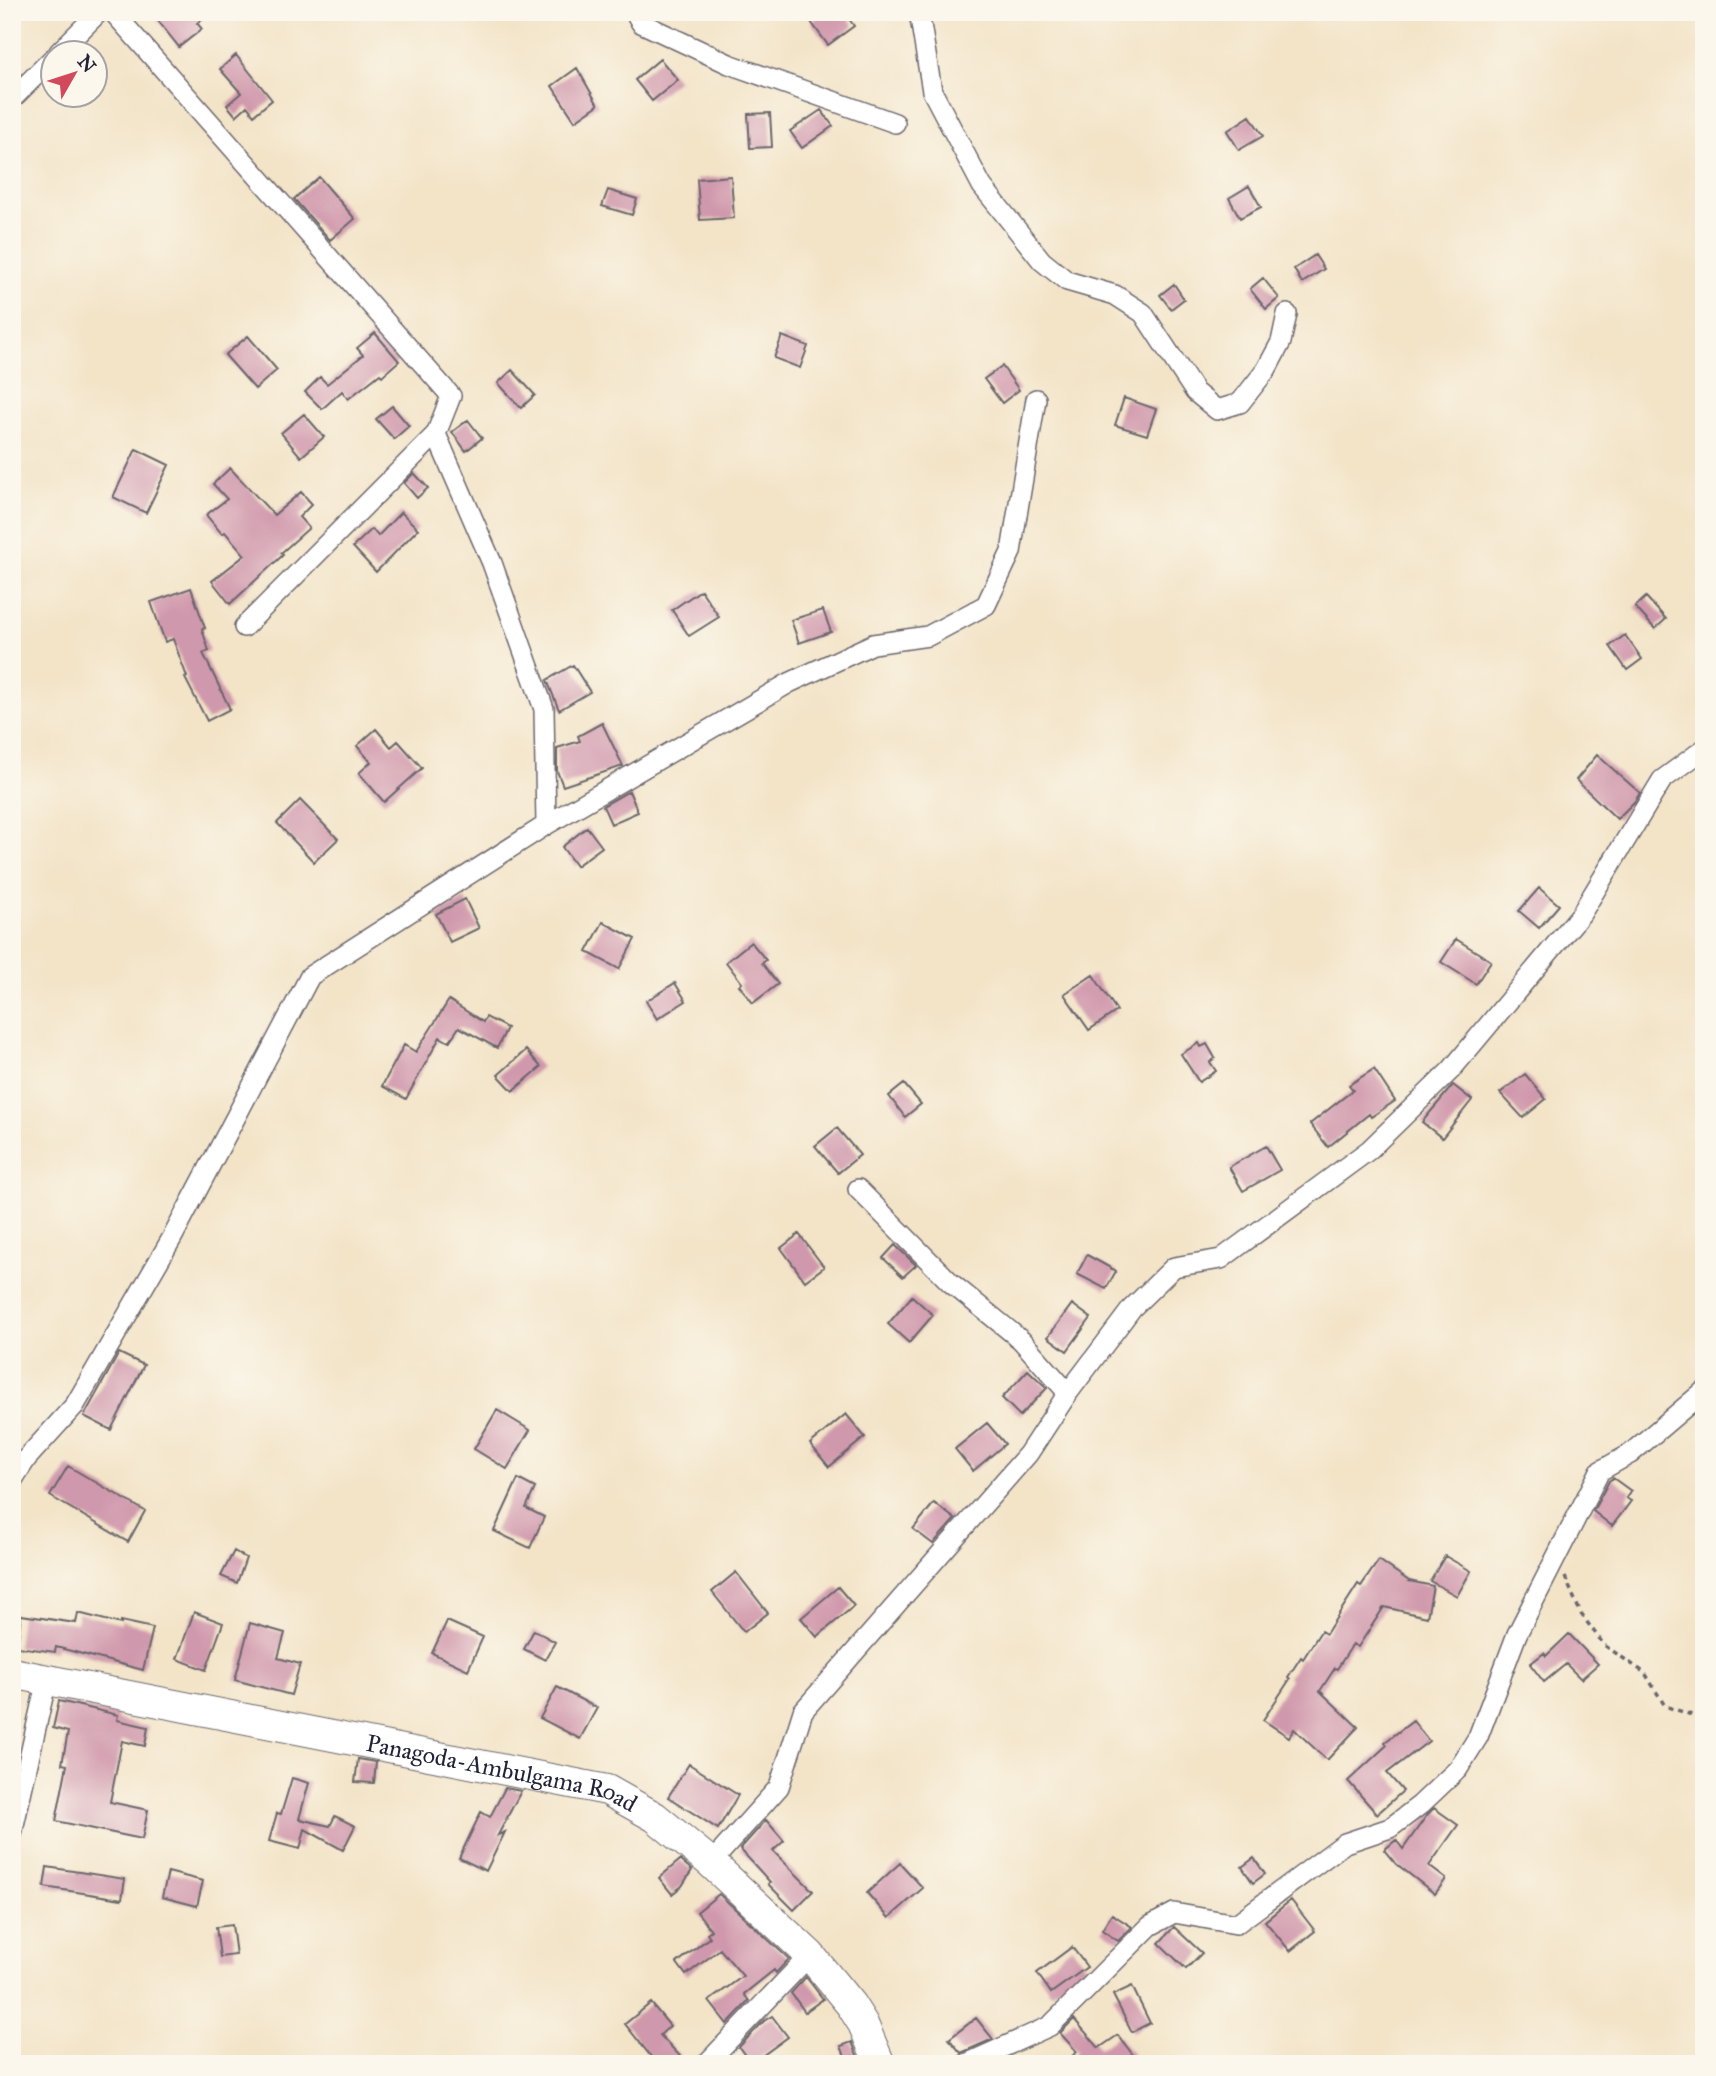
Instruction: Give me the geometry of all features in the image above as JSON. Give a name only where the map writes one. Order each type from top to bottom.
[{"type":"main road","name":"Panagoda-Ambulgama Road","points":[[12,1673],[607,1790],[655,1817],[711,1863],[810,1955],[851,2005],[863,2024],[880,2064]]},
{"type":"street","points":[[73,38],[99,12]]},
{"type":"street","points":[[113,12],[451,396],[436,435],[244,627]]},
{"type":"street","points":[[635,12],[641,23],[729,64],[895,123]]},
{"type":"street","points":[[919,12],[932,91],[982,186],[1042,261],[1067,281],[1115,295],[1143,313],[1195,392],[1217,410],[1240,403],[1266,370],[1281,342],[1287,314]]},
{"type":"street","points":[[12,99],[38,73]]},
{"type":"street","points":[[12,1481],[27,1458],[75,1405],[172,1238],[310,976],[546,825],[789,683],[873,644],[928,636],[986,605],[1011,552],[1036,399]]},
{"type":"street","points":[[436,435],[492,563],[544,709],[546,825]]},
{"type":"street","points":[[711,1863],[779,1787],[803,1711],[1028,1454],[1068,1393],[1132,1308],[1174,1267],[1221,1259],[1369,1150],[1451,1070],[1581,914],[1662,780],[1704,749]]},
{"type":"street","points":[[858,1189],[951,1283],[1021,1340],[1068,1393]]},
{"type":"street","points":[[966,2064],[1049,2026],[1150,1926],[1174,1913],[1236,1924],[1345,1843],[1390,1828],[1420,1805],[1458,1769],[1478,1737],[1517,1634],[1600,1471],[1630,1454],[1704,1391]]},
{"type":"street","points":[[12,1834],[47,1679]]},
{"type":"street","points":[[706,2064],[810,1955]]},
{"type":"path","points":[[1556,1556],[1581,1614],[1604,1645],[1645,1673],[1665,1706],[1704,1719]]},
{"type":"building","points":[[151,12],[210,12],[197,23],[202,29],[179,47]]},
{"type":"building","points":[[824,12],[844,12],[854,26],[828,45],[811,22]]},
{"type":"building","points":[[236,55],[272,100],[254,115],[247,106],[236,116],[227,105],[241,93],[220,69]]},
{"type":"building","points":[[660,59],[678,80],[652,101],[635,80]]},
{"type":"building","points":[[577,68],[598,105],[575,121],[552,86]]},
{"type":"building","points":[[821,110],[833,126],[802,148],[790,131]]},
{"type":"building","points":[[770,113],[772,147],[750,148],[748,114]]},
{"type":"building","points":[[1250,116],[1263,136],[1239,150],[1227,131]]},
{"type":"building","points":[[731,176],[734,218],[700,220],[697,179]]},
{"type":"building","points":[[319,177],[355,219],[330,240],[294,199]]},
{"type":"building","points":[[1249,186],[1261,207],[1240,218],[1229,198]]},
{"type":"building","points":[[608,190],[637,199],[632,215],[602,206]]},
{"type":"building","points":[[1315,255],[1324,269],[1302,283],[1294,269]]},
{"type":"building","points":[[1263,278],[1279,298],[1266,309],[1250,289]]},
{"type":"building","points":[[1174,284],[1184,299],[1171,309],[1160,295]]},
{"type":"building","points":[[375,333],[399,361],[348,399],[342,391],[322,409],[305,392],[320,377],[327,384],[363,355],[357,348]]},
{"type":"building","points":[[248,336],[277,370],[255,389],[225,355]]},
{"type":"building","points":[[782,336],[808,346],[800,368],[774,358]]},
{"type":"building","points":[[1002,366],[1019,390],[1002,403],[984,379]]},
{"type":"building","points":[[512,370],[535,395],[521,408],[498,383]]},
{"type":"building","points":[[1124,398],[1156,409],[1147,435],[1115,425]]},
{"type":"building","points":[[392,406],[409,426],[394,439],[376,419]]},
{"type":"building","points":[[304,414],[324,437],[301,457],[281,433]]},
{"type":"building","points":[[468,420],[482,438],[466,451],[452,432]]},
{"type":"building","points":[[136,449],[169,465],[146,513],[113,497]]},
{"type":"building","points":[[230,468],[274,515],[301,492],[312,504],[299,517],[309,528],[230,604],[212,581],[245,555],[206,515],[227,499],[213,484]]},
{"type":"building","points":[[414,473],[428,488],[417,498],[404,483]]},
{"type":"building","points":[[401,512],[418,529],[376,572],[353,547],[372,529],[378,536]]},
{"type":"building","points":[[191,588],[205,628],[202,629],[209,651],[203,653],[230,709],[207,721],[185,678],[187,677],[173,639],[165,642],[151,602]]},
{"type":"building","points":[[701,590],[719,617],[689,636],[672,610]]},
{"type":"building","points":[[1646,597],[1666,619],[1655,629],[1635,607]]},
{"type":"building","points":[[823,610],[831,632],[799,643],[791,620]]},
{"type":"building","points":[[1625,635],[1642,659],[1627,670],[1610,646]]},
{"type":"building","points":[[573,665],[590,692],[559,710],[547,680]]},
{"type":"building","points":[[602,723],[623,766],[563,786],[557,771],[557,748],[580,741],[578,736]]},
{"type":"building","points":[[376,729],[391,747],[398,741],[422,768],[384,802],[359,773],[371,762],[357,746]]},
{"type":"building","points":[[1597,755],[1640,793],[1617,819],[1576,780]]},
{"type":"building","points":[[629,791],[638,812],[611,824],[603,806]]},
{"type":"building","points":[[300,800],[338,839],[314,862],[277,823]]},
{"type":"building","points":[[587,827],[602,847],[576,866],[562,847]]},
{"type":"building","points":[[1539,888],[1559,905],[1539,928],[1519,911]]},
{"type":"building","points":[[465,899],[479,928],[450,942],[436,914]]},
{"type":"building","points":[[603,922],[635,939],[619,969],[587,952]]},
{"type":"building","points":[[1456,939],[1491,961],[1476,984],[1441,962]]},
{"type":"building","points":[[751,942],[766,960],[762,963],[778,984],[753,1003],[726,962]]},
{"type":"building","points":[[1093,975],[1117,1011],[1089,1030],[1064,994]]},
{"type":"building","points":[[675,983],[686,1001],[657,1019],[646,1001]]},
{"type":"building","points":[[449,1000],[483,1022],[486,1017],[507,1028],[497,1048],[459,1027],[449,1042],[440,1037],[406,1099],[382,1086],[404,1045],[416,1052]]},
{"type":"building","points":[[1199,1043],[1201,1047],[1207,1044],[1215,1058],[1210,1062],[1216,1071],[1199,1082],[1181,1054]]},
{"type":"building","points":[[526,1050],[541,1067],[513,1091],[498,1075]]},
{"type":"building","points":[[1374,1069],[1395,1101],[1371,1117],[1369,1114],[1328,1147],[1310,1124],[1353,1090],[1349,1085]]},
{"type":"building","points":[[1525,1074],[1546,1099],[1523,1118],[1500,1093]]},
{"type":"building","points":[[904,1084],[921,1104],[905,1117],[889,1096]]},
{"type":"building","points":[[1453,1085],[1472,1100],[1442,1138],[1422,1122]]},
{"type":"building","points":[[837,1128],[860,1155],[838,1173],[815,1146]]},
{"type":"building","points":[[1266,1146],[1280,1170],[1243,1191],[1229,1167]]},
{"type":"building","points":[[799,1234],[824,1267],[805,1281],[781,1248]]},
{"type":"building","points":[[895,1245],[916,1265],[903,1277],[883,1258]]},
{"type":"building","points":[[1087,1255],[1116,1271],[1106,1289],[1077,1274]]},
{"type":"building","points":[[912,1296],[933,1315],[909,1343],[888,1324]]},
{"type":"building","points":[[1072,1304],[1091,1318],[1067,1351],[1048,1337]]},
{"type":"building","points":[[119,1353],[144,1365],[111,1430],[84,1416]]},
{"type":"building","points":[[1028,1370],[1047,1388],[1020,1416],[1002,1398]]},
{"type":"building","points":[[497,1410],[530,1430],[507,1469],[474,1449]]},
{"type":"building","points":[[846,1414],[865,1437],[829,1467],[810,1444]]},
{"type":"building","points":[[987,1423],[1005,1444],[973,1471],[955,1449]]},
{"type":"building","points":[[68,1466],[145,1511],[128,1542],[50,1496]]},
{"type":"building","points":[[1613,1478],[1631,1491],[1626,1498],[1631,1501],[1612,1526],[1593,1511]]},
{"type":"building","points":[[518,1479],[535,1488],[526,1508],[544,1517],[530,1548],[494,1531]]},
{"type":"building","points":[[934,1503],[955,1519],[933,1544],[913,1529]]},
{"type":"building","points":[[234,1551],[246,1558],[237,1583],[221,1576]]},
{"type":"building","points":[[1445,1556],[1471,1571],[1457,1596],[1430,1581]]},
{"type":"building","points":[[1379,1560],[1409,1581],[1433,1586],[1427,1617],[1384,1607],[1358,1647],[1353,1644],[1337,1669],[1335,1668],[1320,1691],[1358,1727],[1327,1760],[1294,1729],[1289,1737],[1263,1720],[1301,1657],[1303,1659],[1321,1631],[1326,1634],[1358,1584],[1361,1586]]},
{"type":"building","points":[[736,1572],[768,1613],[744,1632],[712,1592]]},
{"type":"building","points":[[838,1587],[854,1606],[817,1637],[801,1618]]},
{"type":"building","points":[[194,1612],[223,1623],[206,1670],[177,1659]]},
{"type":"building","points":[[78,1613],[121,1624],[121,1621],[153,1628],[143,1670],[56,1647],[55,1652],[17,1647],[21,1615],[76,1623]]},
{"type":"building","points":[[447,1621],[483,1637],[468,1670],[432,1653]]},
{"type":"building","points":[[250,1623],[285,1633],[278,1658],[300,1664],[291,1695],[235,1680]]},
{"type":"building","points":[[534,1630],[555,1642],[545,1660],[524,1649]]},
{"type":"building","points":[[1569,1634],[1598,1664],[1581,1679],[1566,1664],[1544,1682],[1530,1664],[1544,1653],[1546,1656]]},
{"type":"building","points":[[557,1687],[597,1708],[580,1739],[540,1718]]},
{"type":"building","points":[[59,1701],[118,1715],[117,1720],[148,1727],[145,1746],[122,1741],[110,1802],[148,1810],[142,1839],[56,1821],[67,1765],[62,1764],[68,1732],[53,1728]]},
{"type":"building","points":[[1413,1721],[1429,1741],[1387,1773],[1403,1791],[1377,1814],[1348,1781],[1387,1745],[1385,1742]]},
{"type":"building","points":[[358,1759],[376,1762],[374,1783],[355,1782]]},
{"type":"building","points":[[689,1764],[738,1795],[718,1829],[668,1797]]},
{"type":"building","points":[[292,1778],[309,1783],[299,1819],[330,1826],[335,1816],[355,1826],[343,1850],[305,1829],[300,1849],[269,1841]]},
{"type":"building","points":[[505,1788],[521,1791],[498,1835],[505,1832],[486,1871],[459,1858],[481,1812],[490,1817]]},
{"type":"building","points":[[1434,1808],[1458,1825],[1429,1866],[1446,1879],[1435,1894],[1394,1862],[1384,1850],[1396,1840],[1403,1849]]},
{"type":"building","points":[[766,1820],[784,1841],[773,1851],[813,1891],[794,1910],[768,1884],[770,1882],[740,1849]]},
{"type":"building","points":[[1254,1858],[1265,1874],[1253,1883],[1242,1867]]},
{"type":"building","points":[[680,1860],[692,1870],[682,1886],[672,1894],[659,1878]]},
{"type":"building","points":[[900,1863],[923,1888],[889,1918],[867,1893]]},
{"type":"building","points":[[47,1867],[125,1879],[122,1899],[44,1887]]},
{"type":"building","points":[[168,1872],[203,1881],[197,1906],[162,1897]]},
{"type":"building","points":[[719,1894],[789,1959],[776,1973],[774,1970],[744,1994],[749,2001],[727,2024],[709,2001],[743,1976],[720,1949],[686,1975],[677,1963],[710,1937],[707,1933],[711,1930],[697,1912]]},
{"type":"building","points":[[1291,1900],[1315,1931],[1290,1951],[1265,1921]]},
{"type":"building","points":[[1112,1914],[1132,1927],[1118,1941],[1102,1930]]},
{"type":"building","points":[[232,1925],[236,1955],[220,1957],[216,1927]]},
{"type":"building","points":[[1174,1927],[1202,1953],[1186,1969],[1159,1943]]},
{"type":"building","points":[[1072,1947],[1087,1967],[1051,1993],[1037,1973]]},
{"type":"building","points":[[806,1977],[823,1999],[805,2012],[791,1993]]},
{"type":"building","points":[[1132,1986],[1150,2023],[1132,2032],[1113,1995]]},
{"type":"building","points":[[651,2003],[670,2026],[660,2035],[680,2056],[672,2064],[657,2064],[625,2024]]},
{"type":"building","points":[[772,2016],[788,2037],[751,2064],[739,2047]]},
{"type":"building","points":[[976,2018],[993,2039],[961,2053],[949,2039]]},
{"type":"building","points":[[1074,2019],[1099,2048],[1118,2035],[1133,2055],[1120,2064],[1062,2064],[1077,2052],[1060,2033]]},
{"type":"building","points":[[852,2042],[859,2060],[848,2064],[841,2046]]}]
